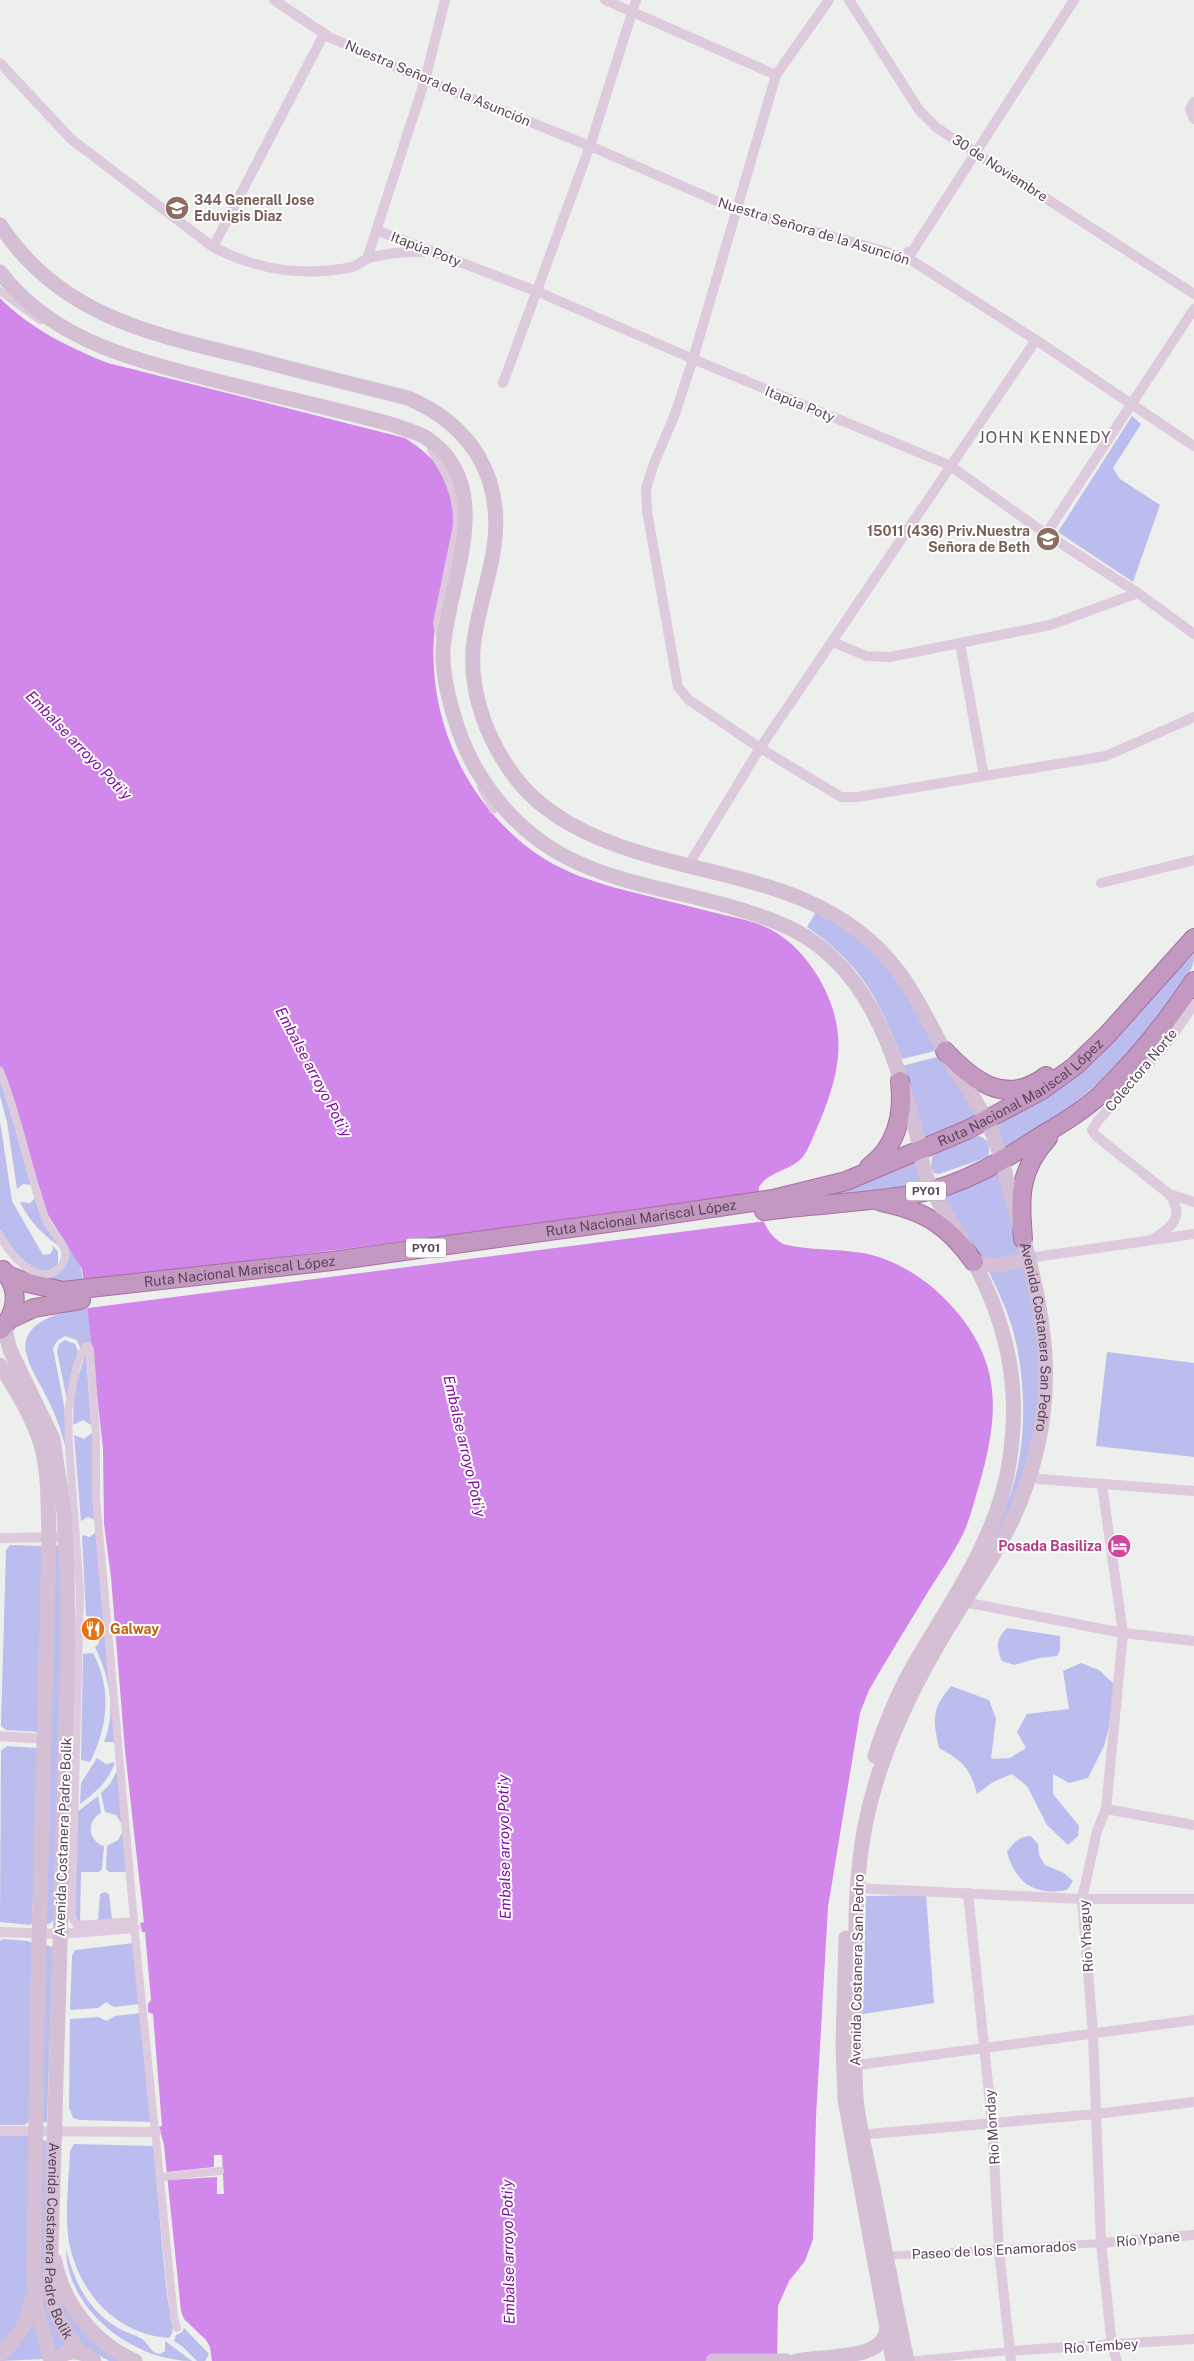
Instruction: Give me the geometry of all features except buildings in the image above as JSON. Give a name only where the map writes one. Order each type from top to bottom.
[{"type":"highway","name":"Ruta Nacional Mariscal López","points":[[773,1204],[846,1181],[920,1151],[987,1121],[1036,1094],[1075,1066],[1148,992],[1194,938]]},
{"type":"highway","name":"Ruta Nacional Mariscal López","points":[[4,1325],[34,1308],[78,1295],[773,1204],[868,1199],[933,1190],[953,1184],[1001,1161],[1062,1123],[1098,1096],[1130,1064],[1172,1013],[1194,981]]},
{"type":"highway","points":[[945,1052],[971,1077],[985,1085],[1005,1090],[1031,1085],[1051,1071],[1126,1002],[1148,992]]},
{"type":"highway","points":[[846,1181],[877,1161],[892,1142],[901,1117],[900,1081]]},
{"type":"highway","points":[[1023,1239],[1020,1202],[1021,1187],[1025,1174],[1037,1150],[1062,1123]]},
{"type":"highway","points":[[868,1199],[905,1208],[938,1222],[960,1241],[974,1262]]},
{"type":"highway","name":"Ruta Nacional Mariscal López","points":[[4,1271],[48,1289],[78,1295]]},
{"type":"highway","name":"Ruta Nacional Mariscal López","points":[[4,1271],[13,1285],[15,1296],[14,1308],[4,1325]]},
{"type":"main road","name":"Avenida Costanera San Pedro","points":[[0,225],[22,254],[57,286],[113,320],[155,335],[408,398],[432,408],[466,436],[482,460],[489,478],[496,519],[494,547],[474,646],[476,694],[487,730],[513,774],[523,787],[550,812],[589,834],[628,850],[802,897],[831,912],[861,932],[900,974],[987,1121],[996,1141],[1029,1258],[1042,1326],[1047,1375],[1043,1423],[1031,1473],[1006,1531],[981,1577],[921,1675],[885,1755],[866,1818],[856,1888],[850,2066]]},
{"type":"main road","name":"Avenida Costanera San Pedro","points":[[0,272],[22,297],[56,325],[101,348],[148,363],[394,425],[427,438],[438,447],[456,472],[466,506],[464,544],[443,648],[445,682],[458,729],[469,756],[500,804],[548,848],[579,865],[612,876],[766,918],[799,933],[827,952],[854,980],[874,1009],[900,1081],[925,1172],[939,1204],[974,1262],[996,1307],[1008,1344],[1013,1389],[1013,1442],[1006,1479],[990,1530],[964,1582],[913,1667],[882,1733],[854,1830],[846,1889],[850,2066],[857,2105],[857,2135],[894,2361]]},
{"type":"main road","points":[[974,1262],[987,1265],[1003,1265],[1029,1258]]},
{"type":"main road","name":"Avenida Costanera Padre Bolik","points":[[4,1325],[10,1350],[53,1439],[59,1471],[65,1537],[68,1646],[56,2131],[50,2237],[50,2286],[52,2305],[58,2320],[91,2358]]},
{"type":"main road","name":"Avenida Costanera Padre Bolik","points":[[0,1365],[37,1434],[42,1449],[45,1466],[49,1537],[34,2286],[39,2322],[52,2361],[64,2354],[91,2358]]},
{"type":"main road","name":"Avenida Costanera San Pedro","points":[[857,2135],[886,2256],[907,2361]]},
{"type":"main road","points":[[50,2237],[58,2276],[68,2298],[81,2318],[108,2345],[123,2356],[135,2361]]},
{"type":"main road","points":[[0,2354],[12,2343],[26,2322],[30,2311],[34,2286]]},
{"type":"main road","points":[[796,2361],[812,2358],[864,2355],[873,2352],[884,2342],[887,2324]]},
{"type":"main road","points":[[713,2361],[786,2361]]},
{"type":"main road","points":[[894,2361],[907,2361]]},
{"type":"street","name":"Nuestra Señora de la Asunción","points":[[274,0],[324,34],[424,80],[590,146],[735,209],[908,255],[1194,446]]},
{"type":"street","points":[[367,259],[424,80],[445,0]]},
{"type":"street","points":[[605,0],[776,75]]},
{"type":"street","points":[[503,383],[590,146],[636,0]]},
{"type":"street","points":[[829,0],[776,75],[735,209],[693,360],[675,414],[646,489],[647,511],[678,687],[689,700],[760,748],[841,797],[857,797],[1106,756],[1194,717]]},
{"type":"street","name":"30 de Noviembre","points":[[849,0],[919,110],[938,128],[1194,294]]},
{"type":"street","points":[[908,255],[1074,0]]},
{"type":"street","points":[[213,247],[324,34]]},
{"type":"street","points":[[0,63],[71,139],[213,247],[236,259],[259,266],[308,273],[354,266],[367,259],[403,251],[437,253]]},
{"type":"street","name":"Itapúa Poty","points":[[376,230],[536,291],[693,360],[949,465],[1046,534],[1138,593],[1194,634]]},
{"type":"street","points":[[0,279],[23,304],[54,328]]},
{"type":"street","points":[[0,291],[54,328],[90,349],[111,357],[402,431],[427,444],[448,476],[458,512],[437,623],[440,634],[443,700],[458,749],[493,810]]},
{"type":"street","points":[[1046,534],[1194,309]]},
{"type":"street","points":[[688,866],[760,748],[833,642],[949,465],[1036,340]]},
{"type":"street","points":[[833,642],[866,656],[890,657],[1050,624],[1138,593]]},
{"type":"street","points":[[960,644],[984,776]]},
{"type":"street","points":[[1101,882],[1194,860]]},
{"type":"street","name":"Colectora Norte","points":[[1169,1194],[1096,1136],[1092,1130],[1169,1040],[1194,1004]]},
{"type":"street","points":[[0,1071],[46,1220],[65,1250],[64,1262],[59,1269],[50,1273],[32,1271],[12,1256],[0,1236]]},
{"type":"street","points":[[1169,1194],[1194,1202]]},
{"type":"street","points":[[1154,1240],[1167,1231],[1174,1222],[1177,1212],[1175,1203],[1169,1194]]},
{"type":"street","points":[[1029,1258],[1194,1234]]},
{"type":"street","points":[[134,1925],[77,1925],[73,1921],[72,1914],[80,1594],[68,1446],[68,1412],[76,1368],[87,1346],[90,1349],[96,1436],[96,1498],[134,1925],[174,2317],[177,2328]]},
{"type":"street","points":[[1031,1473],[1039,1479],[1194,1491]]},
{"type":"street","name":"Río Yhaguy","points":[[1102,1485],[1123,1633],[1106,1809],[1097,1831],[1082,1899],[1093,2034],[1102,2243],[1112,2346],[1116,2361]]},
{"type":"street","points":[[0,1538],[65,1537]]},
{"type":"street","points":[[964,1602],[1123,1633],[1194,1641]]},
{"type":"street","points":[[0,1736],[45,1739]]},
{"type":"street","points":[[1106,1809],[1194,1825]]},
{"type":"street","points":[[856,1888],[1082,1899],[1194,1899]]},
{"type":"street","name":"Río Monday","points":[[968,1893],[992,2122],[999,2250],[1010,2356]]},
{"type":"street","points":[[0,1932],[60,1934],[134,1925]]},
{"type":"street","points":[[850,2066],[1194,2020]]},
{"type":"street","points":[[857,2135],[1096,2114],[1194,2102]]},
{"type":"street","points":[[0,2131],[156,2132]]},
{"type":"street","points":[[160,2177],[220,2171]]},
{"type":"street","name":"Río Ypane","points":[[1102,2243],[1194,2235]]},
{"type":"street","name":"Paseo de los Enamorados","points":[[886,2256],[1102,2243]]},
{"type":"street","name":"Río Tembey","points":[[1010,2356],[1194,2339]]},
{"type":"street","points":[[907,2361],[1010,2356]]},
{"type":"shaded area","points":[[1132,416],[1141,424],[1113,468],[1120,479],[1160,505],[1133,582],[1058,532]]},
{"type":"shaded area","points":[[818,909],[845,925],[894,972],[939,1050],[902,1059],[885,1018],[866,984],[841,955],[807,927]]},
{"type":"shaded area","points":[[1194,954],[1190,972],[1184,982],[1156,1020],[1118,1064],[1075,1102],[1005,1153],[997,1126],[1035,1103],[1150,998]]},
{"type":"shaded area","points":[[941,1056],[982,1121],[923,1145],[902,1066]]},
{"type":"shaded area","points":[[0,1076],[32,1185],[23,1184],[17,1189],[7,1122],[0,1096]]},
{"type":"shaded area","points":[[0,1121],[12,1201],[43,1255],[50,1254],[53,1249],[52,1245],[58,1251],[58,1265],[48,1271],[39,1271],[28,1265],[15,1253],[0,1230]]},
{"type":"shaded area","points":[[978,1136],[987,1141],[988,1157],[939,1174],[934,1173],[931,1168],[932,1157],[937,1153]]},
{"type":"shaded area","points":[[915,1162],[921,1183],[830,1195]]},
{"type":"shaded area","points":[[1001,1167],[1023,1254],[991,1261],[980,1258],[939,1192]]},
{"type":"shaded area","points":[[36,1197],[60,1247],[37,1228],[20,1202],[30,1203]]},
{"type":"shaded area","points":[[68,1246],[80,1264],[83,1280],[78,1282],[59,1281],[45,1276],[52,1275],[69,1254]]},
{"type":"shaded area","points":[[1025,1267],[1037,1320],[1043,1383],[1025,1476],[998,1538],[994,1536],[1011,1492],[1017,1469],[1022,1433],[1023,1396],[1022,1378],[1014,1334],[1005,1307],[989,1272]]},
{"type":"shaded area","points":[[88,1308],[92,1345],[81,1350],[77,1340],[65,1336],[58,1340],[53,1348],[64,1405],[69,1463],[57,1419],[30,1366],[26,1344],[29,1334],[35,1326],[44,1320],[55,1315]]},
{"type":"shaded area","points":[[65,1340],[75,1344],[78,1351],[67,1400],[57,1351],[59,1344]]},
{"type":"shaded area","points":[[1107,1352],[1194,1363],[1194,1457],[1096,1446]]},
{"type":"shaded area","points":[[86,1353],[91,1425],[83,1420],[73,1425],[74,1389]]},
{"type":"shaded area","points":[[92,1433],[95,1520],[88,1517],[81,1521],[74,1435],[84,1439]]},
{"type":"shaded area","points":[[96,1532],[116,1742],[104,1742],[108,1730],[111,1706],[104,1670],[95,1647],[99,1643],[100,1617],[86,1616],[82,1535],[90,1537]]},
{"type":"shaded area","points":[[10,1545],[43,1546],[37,1732],[6,1730],[1,1726],[6,1550]]},
{"type":"shaded area","points":[[54,1545],[59,1546],[63,1590],[54,1920],[46,1924]]},
{"type":"shaded area","points":[[1007,1628],[1060,1636],[1060,1650],[1057,1656],[1039,1658],[1014,1665],[1002,1661],[998,1643]]},
{"type":"shaded area","points":[[93,1653],[103,1680],[105,1708],[101,1735],[90,1762],[81,1760],[83,1654]]},
{"type":"shaded area","points":[[1081,1663],[1099,1670],[1114,1684],[1109,1727],[1104,1746],[1088,1778],[1069,1783],[1053,1774],[1053,1794],[1079,1826],[1078,1836],[1068,1845],[1047,1825],[1027,1786],[1012,1774],[993,1782],[977,1794],[968,1771],[960,1761],[939,1748],[935,1715],[944,1694],[951,1686],[989,1700],[996,1719],[991,1759],[1010,1758],[1026,1748],[1017,1732],[1027,1714],[1069,1709],[1063,1671]]},
{"type":"shaded area","points":[[7,1746],[38,1748],[32,1923],[30,1925],[0,1922],[1,1751]]},
{"type":"shaded area","points":[[97,1758],[106,1764],[115,1762],[101,1786],[80,1804],[81,1783]]},
{"type":"shaded area","points":[[118,1769],[122,1824],[116,1815],[105,1812],[101,1793],[110,1784]]},
{"type":"shaded area","points":[[98,1796],[101,1813],[93,1821],[91,1831],[95,1840],[104,1846],[102,1869],[99,1872],[81,1872],[80,1923],[74,1916],[77,1812]]},
{"type":"shaded area","points":[[123,1831],[127,1872],[109,1872],[106,1869],[107,1846],[118,1840]]},
{"type":"shaded area","points":[[1031,1836],[1038,1844],[1039,1855],[1045,1865],[1064,1873],[1073,1881],[1067,1890],[1045,1891],[1036,1889],[1022,1880],[1016,1872],[1007,1852],[1017,1841]]},
{"type":"shaded area","points":[[105,1892],[109,1894],[112,1920],[98,1921],[100,1894]]},
{"type":"shaded area","points":[[926,1895],[934,2003],[863,2014],[866,1896]]},
{"type":"shaded area","points":[[3,1939],[32,1943],[29,2121],[25,2125],[0,2125],[0,1941]]},
{"type":"shaded area","points":[[134,1943],[140,2004],[114,2007],[106,2002],[98,2008],[70,2010],[72,1956],[75,1950]]},
{"type":"shaded area","points":[[44,1946],[53,1947],[47,2122],[43,2122]]},
{"type":"shaded area","points":[[141,2013],[152,2122],[79,2120],[73,2118],[69,2107],[70,2019],[98,2017],[107,2021],[115,2016]]},
{"type":"shaded area","points":[[0,2131],[37,2131],[32,2301],[0,2354]]},
{"type":"shaded area","points":[[42,2140],[47,2141],[45,2257],[69,2344],[56,2352],[42,2318],[37,2260]]},
{"type":"shaded area","points":[[74,2144],[154,2146],[168,2302],[173,2326],[169,2338],[149,2335],[131,2328],[114,2318],[88,2290],[79,2273],[72,2254],[67,2225],[70,2151]]},
{"type":"shaded area","points":[[66,2249],[78,2284],[90,2304],[107,2321],[143,2340],[156,2353],[160,2354],[165,2351],[165,2341],[192,2361],[170,2359],[148,2352],[127,2342],[108,2328],[91,2312],[78,2293],[69,2272]]},
{"type":"shaded area","points":[[52,2271],[59,2286],[130,2361],[109,2361],[79,2344],[63,2325]]},
{"type":"shaded area","points":[[31,2316],[45,2359],[0,2361]]},
{"type":"shaded area","points":[[184,2328],[209,2354],[205,2361],[197,2361],[174,2341],[176,2335],[182,2332]]},
{"type":"water","name":"Embalse arroyo Poti'y","points":[[0,298],[11,309],[37,328],[79,351],[108,363],[405,438],[428,455],[446,477],[452,495],[454,513],[451,548],[434,637],[434,669],[438,701],[446,732],[458,762],[474,790],[494,815],[517,838],[543,858],[560,868],[616,888],[756,923],[770,929],[785,939],[810,964],[829,998],[835,1016],[838,1033],[837,1067],[827,1102],[806,1152],[796,1163],[770,1177],[759,1187],[761,1212],[766,1227],[783,1244],[796,1247],[862,1253],[887,1260],[908,1270],[937,1291],[961,1317],[975,1337],[984,1357],[993,1396],[993,1417],[986,1459],[969,1520],[955,1549],[869,1690],[860,1713],[828,1907],[816,2117],[813,2239],[805,2261],[789,2281],[778,2306],[777,2361],[212,2361],[210,2347],[206,2340],[184,2319],[181,2311],[164,2145],[159,2127],[162,2126],[153,2014],[148,2012],[148,2004],[151,2000],[145,1932],[142,1932],[140,1923],[144,1922],[125,1751],[111,1577],[104,1524],[103,1449],[82,1269],[48,1215],[0,1066]]},
{"type":"pier","points":[[761,1195],[766,1221],[85,1309],[81,1283]]},
{"type":"pier","points":[[214,2155],[222,2155],[224,2194],[217,2194],[217,2177],[168,2180],[167,2172],[214,2167]]},
{"type":"place","name":"344 Generall Jose Eduvigis Diaz","points":[[177,208]]},
{"type":"place","name":"15011 (436) Priv.Nuestra Señora de Beth","points":[[1048,539]]},
{"type":"place","name":"Posada Basiliza","points":[[1119,1546]]},
{"type":"place","name":"Galway","points":[[93,1629]]},
{"type":"district","name":"JOHN KENNEDY","points":[[1045,437]]}]
